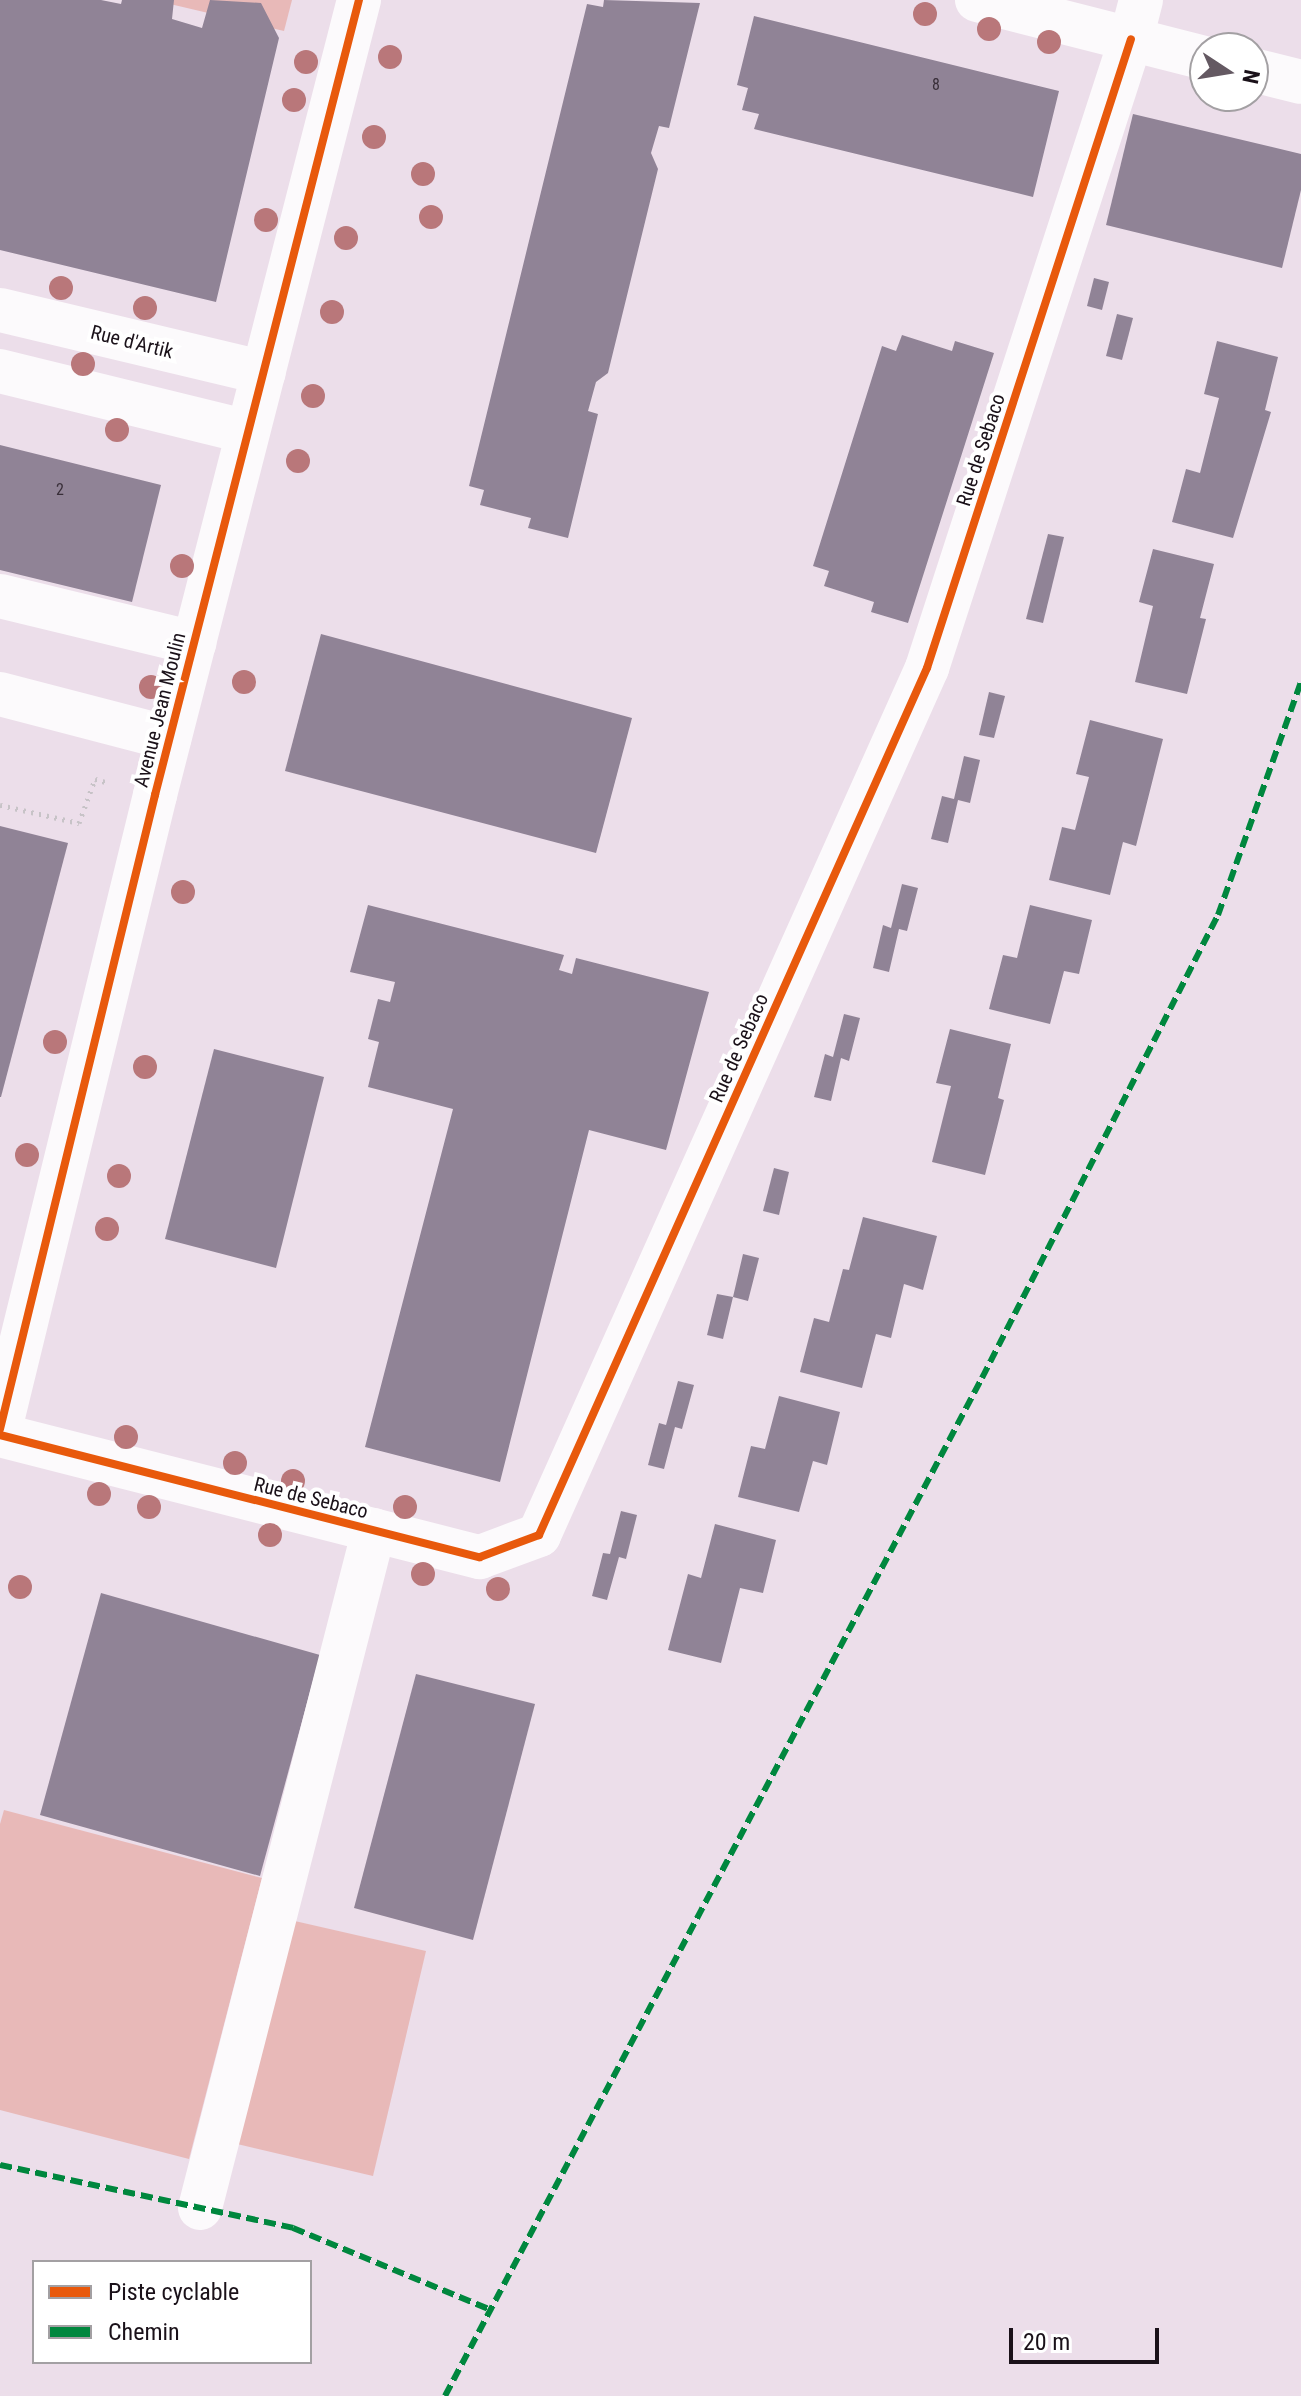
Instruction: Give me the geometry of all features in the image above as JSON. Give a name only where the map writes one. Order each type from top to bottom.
[{"type":"street","name":"Avenue Jean Moulin","points":[[0,1432],[169,738],[359,0]]},
{"type":"street","points":[[977,0],[1136,20],[1189,49]]},
{"type":"street","name":"Rue de Sebaco","points":[[0,1432],[480,1557],[539,1535],[927,668],[1136,20]]},
{"type":"street","points":[[1269,74],[1301,82]]},
{"type":"street","name":"Rue d'Artik","points":[[0,310],[264,373]]},
{"type":"street","points":[[0,371],[248,432]]},
{"type":"street","points":[[0,596],[194,643]]},
{"type":"street","points":[[0,694],[169,738]]},
{"type":"street","points":[[200,2208],[374,1530]]},
{"type":"path","points":[[0,805],[79,823],[95,779],[155,795]]},
{"type":"shaded area","points":[[153,0],[292,0],[284,31]]},
{"type":"shaded area","points":[[4,1810],[262,1878],[189,2159],[0,2110],[0,1824]]},
{"type":"shaded area","points":[[286,1919],[426,1951],[373,2176],[233,2143]]},
{"type":"building","points":[[0,0],[101,0],[121,4],[122,0],[174,0],[172,19],[202,28],[210,0],[261,3],[279,38],[216,302],[0,250]]},
{"type":"building","points":[[604,0],[700,3],[669,128],[659,126],[651,153],[658,169],[608,373],[596,382],[588,411],[598,414],[568,538],[528,528],[531,518],[480,505],[484,490],[469,486],[587,4],[603,7]]},
{"type":"building","points":[[754,16],[1059,91],[1033,197],[754,129],[759,114],[742,110],[748,88],[737,85]]},
{"type":"building","points":[[1133,114],[1301,154],[1301,190],[1282,268],[1106,225]]},
{"type":"building","points":[[1094,278],[1109,282],[1102,310],[1087,306]]},
{"type":"building","points":[[1117,314],[1133,318],[1122,360],[1106,356]]},
{"type":"building","points":[[902,335],[952,351],[955,341],[994,353],[908,623],[871,612],[874,602],[824,586],[829,571],[813,566],[882,346],[896,351]]},
{"type":"building","points":[[1217,341],[1278,357],[1265,410],[1271,412],[1233,538],[1172,522],[1186,469],[1200,473],[1219,398],[1204,394]]},
{"type":"building","points":[[0,445],[161,485],[132,602],[0,570]]},
{"type":"building","points":[[1048,534],[1064,537],[1043,623],[1026,619]]},
{"type":"building","points":[[1153,549],[1214,564],[1200,618],[1206,619],[1187,694],[1135,682],[1153,606],[1139,602]]},
{"type":"building","points":[[321,634],[632,718],[596,853],[285,771]]},
{"type":"building","points":[[989,692],[1005,696],[994,738],[979,735]]},
{"type":"building","points":[[1090,720],[1163,739],[1136,846],[1123,842],[1110,895],[1049,880],[1062,827],[1075,830],[1089,777],[1076,774]]},
{"type":"building","points":[[964,756],[980,760],[970,803],[958,800],[948,843],[931,839],[942,796],[954,799]]},
{"type":"building","points":[[0,826],[68,843],[1,1097],[0,1097]]},
{"type":"building","points":[[902,884],[918,888],[907,931],[899,929],[889,972],[873,968],[883,925],[891,928]]},
{"type":"building","points":[[368,905],[564,955],[559,970],[572,974],[576,958],[709,992],[666,1150],[589,1130],[500,1482],[365,1447],[453,1109],[368,1087],[379,1042],[368,1039],[378,999],[390,1002],[395,982],[350,972]]},
{"type":"building","points":[[1030,905],[1092,920],[1079,974],[1064,971],[1050,1024],[989,1009],[1003,955],[1017,958]]},
{"type":"building","points":[[844,1014],[860,1018],[849,1061],[841,1058],[831,1101],[814,1097],[825,1054],[833,1057]]},
{"type":"building","points":[[950,1029],[1011,1044],[998,1098],[1004,1100],[985,1175],[932,1162],[951,1086],[936,1083]]},
{"type":"building","points":[[214,1049],[324,1077],[276,1268],[165,1239]]},
{"type":"building","points":[[774,1168],[789,1172],[779,1215],[763,1211]]},
{"type":"building","points":[[863,1217],[937,1236],[923,1290],[904,1284],[891,1338],[876,1334],[862,1388],[800,1372],[814,1318],[829,1322],[843,1269],[849,1270]]},
{"type":"building","points":[[743,1254],[759,1258],[748,1301],[733,1297]]},
{"type":"building","points":[[717,1294],[733,1297],[723,1339],[707,1335]]},
{"type":"building","points":[[678,1381],[694,1385],[682,1429],[675,1427],[664,1469],[648,1465],[659,1423],[666,1425]]},
{"type":"building","points":[[779,1396],[840,1412],[827,1465],[813,1461],[799,1512],[738,1497],[751,1446],[765,1449]]},
{"type":"building","points":[[621,1511],[637,1515],[626,1559],[619,1557],[607,1600],[592,1596],[603,1553],[610,1554]]},
{"type":"building","points":[[715,1524],[776,1540],[763,1593],[740,1588],[721,1663],[668,1650],[688,1574],[701,1578]]},
{"type":"building","points":[[101,1593],[320,1655],[260,1876],[40,1815]]},
{"type":"building","points":[[416,1674],[535,1704],[473,1940],[354,1908]]},
{"type":"marked path","points":[[445,2396],[982,1378],[1218,915],[1301,682]]},
{"type":"marked path","points":[[0,2165],[293,2228],[491,2310]]},
{"type":"cycle path","points":[[0,1429],[155,795],[359,0]]},
{"type":"cycle path","points":[[0,1435],[480,1557],[539,1535],[927,668],[1131,39]]}]
